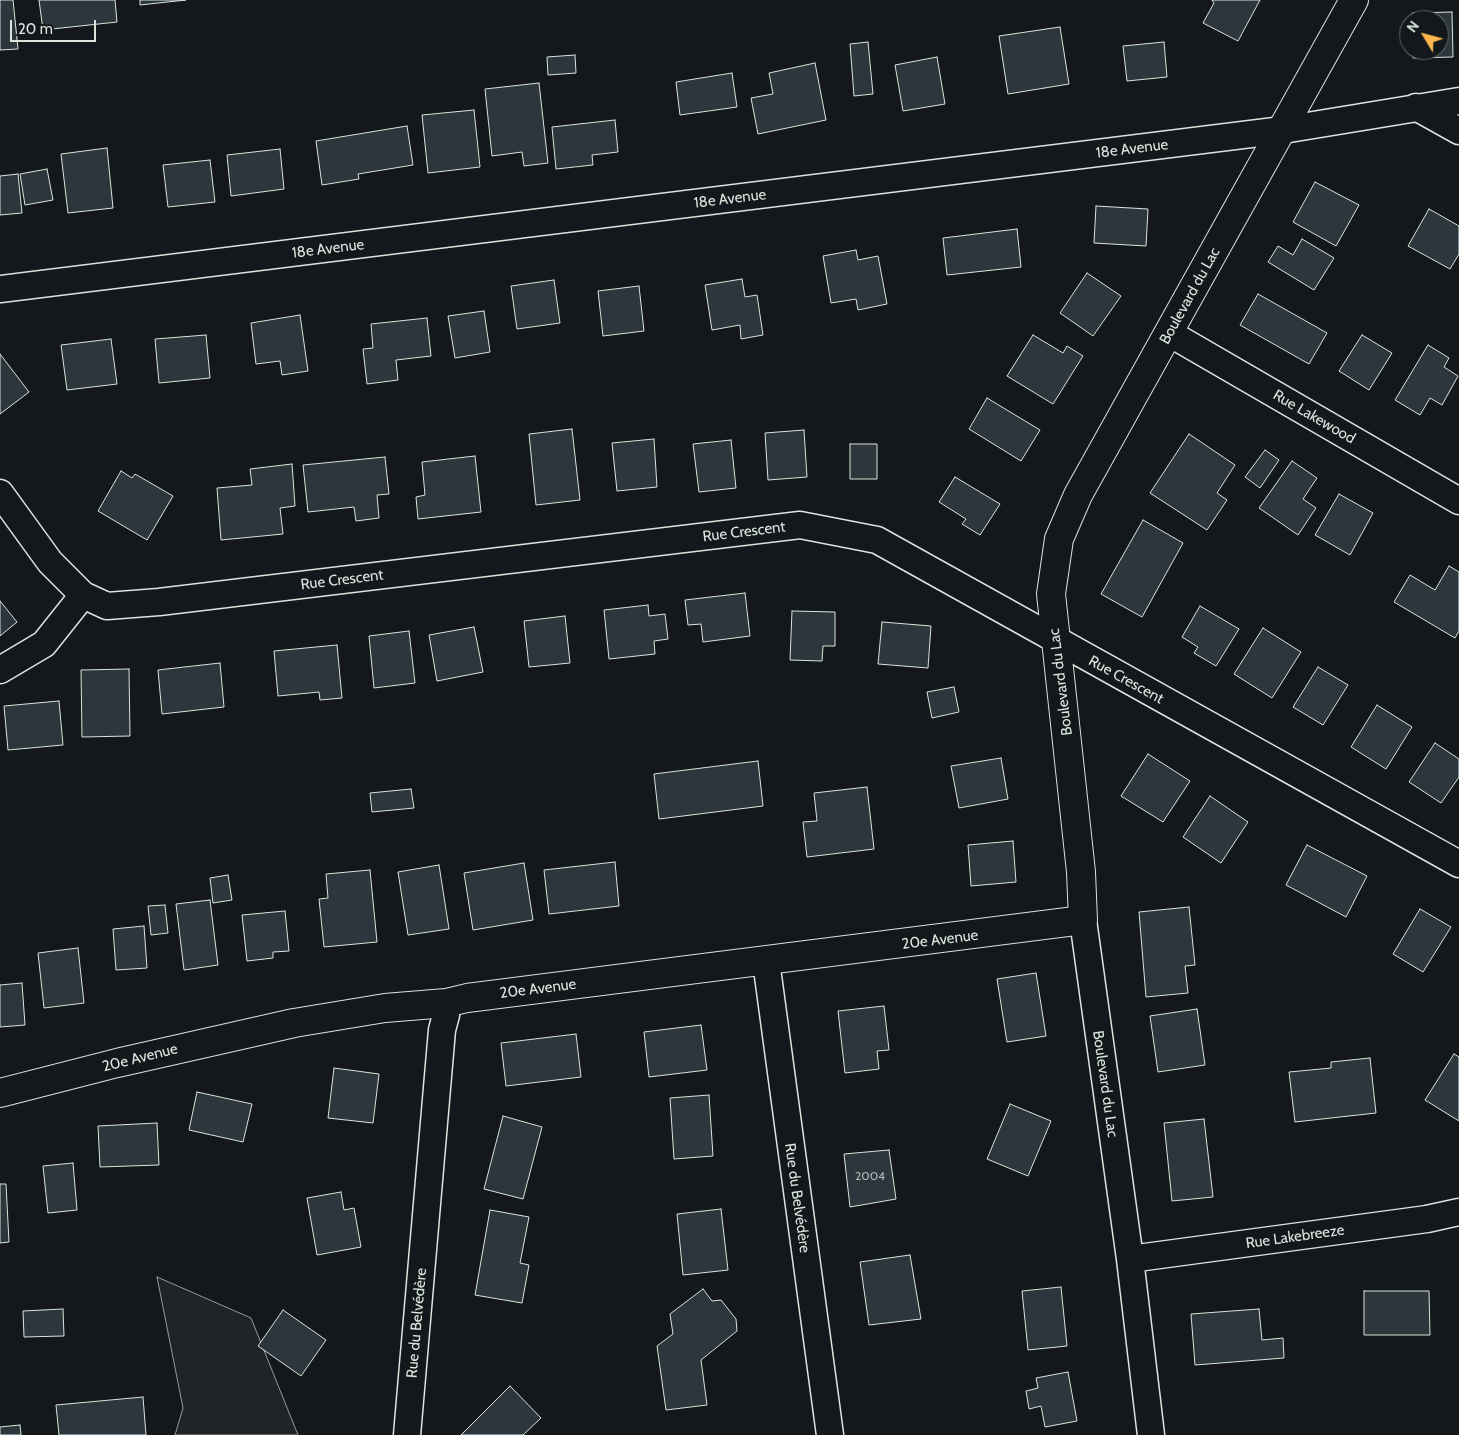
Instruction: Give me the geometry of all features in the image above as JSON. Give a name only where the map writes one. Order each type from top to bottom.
[{"type":"street","name":"Boulevard du Lac","points":[[1150,1435],[1130,1259],[1083,920],[1078,842],[1051,594],[1059,539],[1078,495],[1354,0]]},
{"type":"street","name":"18e Avenue","points":[[0,289],[1283,130],[1459,101]]},
{"type":"street","points":[[1416,107],[1459,131]]},
{"type":"street","name":"Rue Lakewood","points":[[1169,333],[1459,501]]},
{"type":"street","name":"Rue Crescent","points":[[0,493],[50,562],[83,595],[107,606],[158,602],[800,525],[877,540],[1056,642],[1459,864]]},
{"type":"street","points":[[0,670],[44,644],[83,595]]},
{"type":"street","name":"20e Avenue","points":[[0,1092],[126,1060],[294,1023],[385,1008],[446,1003],[467,998],[1083,920]]},
{"type":"street","name":"Rue du Belvédère","points":[[766,961],[830,1435]]},
{"type":"street","name":"Rue du Belvédère","points":[[408,1435],[442,1030],[446,1015],[446,1003]]},
{"type":"street","name":"Rue Lakebreeze","points":[[1130,1259],[1427,1219],[1459,1212]]},
{"type":"shaded area","points":[[157,1277],[251,1318],[298,1435],[175,1435],[183,1408]]},
{"type":"building","points":[[0,0],[13,0],[18,49],[0,50]]},
{"type":"building","points":[[39,0],[115,0],[117,22],[43,30]]},
{"type":"building","points":[[140,0],[186,0],[140,5]]},
{"type":"building","points":[[1212,0],[1260,0],[1238,41],[1203,23],[1214,3]]},
{"type":"building","points":[[1449,12],[1452,12],[1453,57],[1449,57]]},
{"type":"building","points":[[1060,27],[1069,84],[1008,94],[999,36]]},
{"type":"building","points":[[868,42],[873,94],[854,96],[850,44]]},
{"type":"building","points":[[1164,42],[1167,77],[1127,81],[1123,46]]},
{"type":"building","points":[[575,55],[576,73],[548,75],[547,57]]},
{"type":"building","points":[[937,57],[945,104],[903,111],[895,65]]},
{"type":"building","points":[[815,63],[826,120],[758,134],[751,98],[773,94],[769,73]]},
{"type":"building","points":[[732,73],[737,107],[680,115],[676,82]]},
{"type":"building","points":[[539,83],[548,163],[524,166],[522,152],[492,156],[485,89]]},
{"type":"building","points":[[474,110],[480,167],[428,173],[422,115]]},
{"type":"building","points":[[615,120],[618,152],[592,155],[593,165],[556,169],[552,127]]},
{"type":"building","points":[[407,126],[413,165],[358,174],[359,179],[322,185],[316,141]]},
{"type":"building","points":[[107,148],[113,208],[68,213],[61,154]]},
{"type":"building","points":[[280,149],[284,189],[231,196],[227,155]]},
{"type":"building","points":[[210,160],[215,202],[168,207],[163,165]]},
{"type":"building","points":[[47,169],[53,200],[25,205],[20,174]]},
{"type":"building","points":[[18,174],[22,213],[0,215],[0,176]]},
{"type":"building","points":[[1315,182],[1359,205],[1336,246],[1293,222]]},
{"type":"building","points":[[1096,206],[1148,209],[1146,246],[1094,243]]},
{"type":"building","points":[[1429,209],[1459,226],[1459,254],[1450,269],[1408,246]]},
{"type":"building","points":[[1017,229],[1021,267],[947,275],[943,238]]},
{"type":"building","points":[[1302,239],[1334,258],[1314,290],[1268,262],[1278,246],[1293,255]]},
{"type":"building","points":[[856,250],[858,260],[878,256],[887,304],[858,310],[856,299],[831,303],[823,256]]},
{"type":"building","points":[[1087,273],[1121,296],[1093,336],[1060,313]]},
{"type":"building","points":[[742,279],[745,297],[757,295],[763,335],[741,339],[740,325],[712,330],[705,285]]},
{"type":"building","points":[[554,280],[560,323],[517,329],[511,286]]},
{"type":"building","points":[[639,286],[644,331],[603,336],[598,291]]},
{"type":"building","points":[[1258,294],[1327,333],[1309,364],[1240,325]]},
{"type":"building","points":[[484,311],[490,352],[455,358],[448,316]]},
{"type":"building","points":[[300,315],[308,371],[282,375],[280,361],[256,364],[251,323]]},
{"type":"building","points":[[427,318],[431,356],[396,360],[398,380],[367,384],[363,349],[373,348],[371,324]]},
{"type":"building","points":[[206,335],[210,378],[159,383],[155,339]]},
{"type":"building","points":[[1033,335],[1063,353],[1067,346],[1083,356],[1053,404],[1007,376]]},
{"type":"building","points":[[1362,335],[1392,353],[1369,390],[1339,371]]},
{"type":"building","points":[[111,339],[117,384],[67,390],[61,345]]},
{"type":"building","points":[[1428,345],[1449,358],[1444,367],[1458,376],[1442,405],[1430,398],[1420,415],[1395,400]]},
{"type":"building","points":[[0,354],[29,392],[0,414]]},
{"type":"building","points":[[987,398],[1040,430],[1021,461],[969,429]]},
{"type":"building","points":[[572,429],[580,500],[536,505],[529,434]]},
{"type":"building","points":[[804,430],[807,477],[768,480],[765,433]]},
{"type":"building","points":[[1189,434],[1235,465],[1217,493],[1227,500],[1207,530],[1150,493]]},
{"type":"building","points":[[654,439],[657,487],[617,491],[612,443]]},
{"type":"building","points":[[731,440],[736,488],[699,492],[693,444]]},
{"type":"building","points":[[850,444],[877,444],[877,479],[850,479]]},
{"type":"building","points":[[1265,450],[1279,460],[1260,488],[1245,477]]},
{"type":"building","points":[[475,456],[481,512],[418,519],[416,497],[425,495],[422,462]]},
{"type":"building","points":[[385,457],[389,494],[377,495],[379,518],[356,521],[354,507],[308,512],[303,465]]},
{"type":"building","points":[[1292,461],[1317,478],[1303,499],[1316,508],[1298,535],[1259,508]]},
{"type":"building","points":[[292,464],[295,506],[280,508],[283,534],[221,540],[217,488],[252,485],[250,469]]},
{"type":"building","points":[[121,471],[132,478],[135,474],[173,496],[147,540],[98,511]]},
{"type":"building","points":[[955,477],[1000,504],[980,535],[962,524],[966,519],[939,502]]},
{"type":"building","points":[[1339,494],[1373,513],[1350,555],[1315,535]]},
{"type":"building","points":[[1143,520],[1183,543],[1142,617],[1101,594]]},
{"type":"building","points":[[1449,566],[1459,572],[1459,631],[1455,638],[1394,602],[1410,575],[1435,590]]},
{"type":"building","points":[[745,593],[750,636],[703,642],[701,624],[688,625],[685,600]]},
{"type":"building","points":[[0,601],[17,622],[0,636]]},
{"type":"building","points":[[648,605],[649,616],[665,614],[668,639],[654,641],[655,654],[609,659],[604,610]]},
{"type":"building","points":[[1200,606],[1239,629],[1216,666],[1194,653],[1198,647],[1182,637]]},
{"type":"building","points":[[792,611],[835,612],[835,646],[823,646],[822,661],[790,660]]},
{"type":"building","points":[[565,616],[570,663],[529,667],[524,621]]},
{"type":"building","points":[[882,622],[931,626],[928,668],[878,664]]},
{"type":"building","points":[[474,627],[483,672],[437,681],[429,635]]},
{"type":"building","points":[[1263,628],[1301,652],[1272,698],[1234,674]]},
{"type":"building","points":[[409,631],[415,683],[374,688],[369,636]]},
{"type":"building","points":[[337,645],[342,698],[320,700],[319,692],[278,696],[274,651]]},
{"type":"building","points":[[220,663],[224,707],[162,714],[158,670]]},
{"type":"building","points":[[1318,667],[1348,685],[1323,725],[1293,707]]},
{"type":"building","points":[[129,669],[130,736],[82,737],[81,670]]},
{"type":"building","points":[[954,687],[959,712],[932,718],[927,692]]},
{"type":"building","points":[[59,701],[63,745],[8,750],[4,706]]},
{"type":"building","points":[[1377,705],[1412,727],[1386,769],[1351,747]]},
{"type":"building","points":[[1435,743],[1459,759],[1459,777],[1441,803],[1409,782]]},
{"type":"building","points":[[1148,754],[1190,781],[1163,822],[1121,796]]},
{"type":"building","points":[[1001,758],[1008,799],[959,808],[951,766]]},
{"type":"building","points":[[758,761],[763,806],[659,819],[654,774]]},
{"type":"building","points":[[867,787],[874,849],[807,857],[803,822],[817,821],[814,793]]},
{"type":"building","points":[[411,789],[414,808],[372,812],[370,793]]},
{"type":"building","points":[[1210,796],[1248,822],[1221,863],[1183,837]]},
{"type":"building","points":[[1013,841],[1016,882],[971,886],[968,845]]},
{"type":"building","points":[[1307,845],[1367,876],[1346,917],[1286,885]]},
{"type":"building","points":[[615,862],[619,906],[549,914],[544,870]]},
{"type":"building","points":[[524,863],[533,920],[473,930],[464,873]]},
{"type":"building","points":[[439,865],[449,929],[408,935],[398,872]]},
{"type":"building","points":[[370,870],[377,942],[324,947],[319,899],[328,898],[326,874]]},
{"type":"building","points":[[228,875],[232,900],[213,903],[210,878]]},
{"type":"building","points":[[210,900],[218,965],[184,970],[176,904]]},
{"type":"building","points":[[165,905],[168,933],[151,935],[148,906]]},
{"type":"building","points":[[1189,907],[1195,965],[1185,966],[1188,993],[1146,997],[1139,912]]},
{"type":"building","points":[[1420,909],[1451,927],[1423,972],[1393,954]]},
{"type":"building","points":[[285,911],[289,951],[273,952],[273,958],[247,961],[242,915]]},
{"type":"building","points":[[144,926],[147,968],[116,970],[113,929]]},
{"type":"building","points":[[78,948],[84,1003],[44,1008],[38,953]]},
{"type":"building","points":[[1036,973],[1046,1036],[1007,1042],[997,979]]},
{"type":"building","points":[[22,983],[25,1025],[0,1027],[0,985]]},
{"type":"building","points":[[884,1006],[889,1050],[877,1051],[879,1069],[845,1073],[838,1011]]},
{"type":"building","points":[[1197,1009],[1205,1065],[1158,1072],[1150,1016]]},
{"type":"building","points":[[701,1025],[707,1070],[649,1077],[644,1032]]},
{"type":"building","points":[[576,1034],[581,1077],[506,1086],[501,1043]]},
{"type":"building","points":[[1454,1054],[1459,1057],[1459,1121],[1425,1100]]},
{"type":"building","points":[[1370,1058],[1376,1113],[1295,1122],[1289,1072],[1331,1068],[1331,1062]]},
{"type":"building","points":[[334,1068],[379,1074],[373,1123],[328,1118]]},
{"type":"building","points":[[197,1092],[252,1104],[243,1142],[189,1130]]},
{"type":"building","points":[[709,1095],[713,1156],[674,1159],[670,1098]]},
{"type":"building","points":[[1010,1104],[1051,1121],[1028,1176],[987,1159]]},
{"type":"building","points":[[503,1116],[542,1127],[523,1199],[484,1189]]},
{"type":"building","points":[[1204,1119],[1213,1197],[1172,1201],[1164,1123]]},
{"type":"building","points":[[157,1123],[159,1165],[100,1167],[98,1126]]},
{"type":"building","points":[[889,1150],[896,1199],[850,1207],[844,1154]]},
{"type":"building","points":[[73,1163],[77,1210],[48,1213],[43,1166]]},
{"type":"building","points":[[0,1184],[6,1184],[9,1242],[0,1243]]},
{"type":"building","points":[[341,1192],[344,1210],[354,1208],[361,1247],[317,1255],[307,1198]]},
{"type":"building","points":[[721,1209],[728,1270],[683,1275],[677,1214]]},
{"type":"building","points":[[490,1210],[529,1217],[520,1263],[529,1265],[522,1303],[475,1295]]},
{"type":"building","points":[[910,1255],[921,1319],[869,1325],[860,1262]]},
{"type":"building","points":[[1061,1287],[1067,1346],[1028,1350],[1022,1291]]},
{"type":"building","points":[[703,1289],[712,1301],[721,1300],[736,1319],[737,1331],[701,1360],[707,1405],[666,1410],[657,1346],[673,1334],[670,1314]]},
{"type":"building","points":[[1364,1291],[1429,1291],[1430,1335],[1364,1335]]},
{"type":"building","points":[[63,1309],[64,1336],[24,1337],[23,1311]]},
{"type":"building","points":[[1259,1309],[1262,1340],[1283,1338],[1284,1358],[1195,1365],[1191,1314]]},
{"type":"building","points":[[283,1310],[326,1340],[301,1376],[258,1346]]},
{"type":"building","points":[[1068,1372],[1077,1421],[1045,1427],[1041,1406],[1029,1409],[1026,1391],[1038,1388],[1036,1378]]},
{"type":"building","points":[[510,1386],[541,1418],[523,1435],[461,1435]]},
{"type":"building","points":[[143,1397],[146,1435],[59,1435],[56,1405]]},
{"type":"building","points":[[20,1425],[21,1435],[0,1435],[0,1427]]}]
